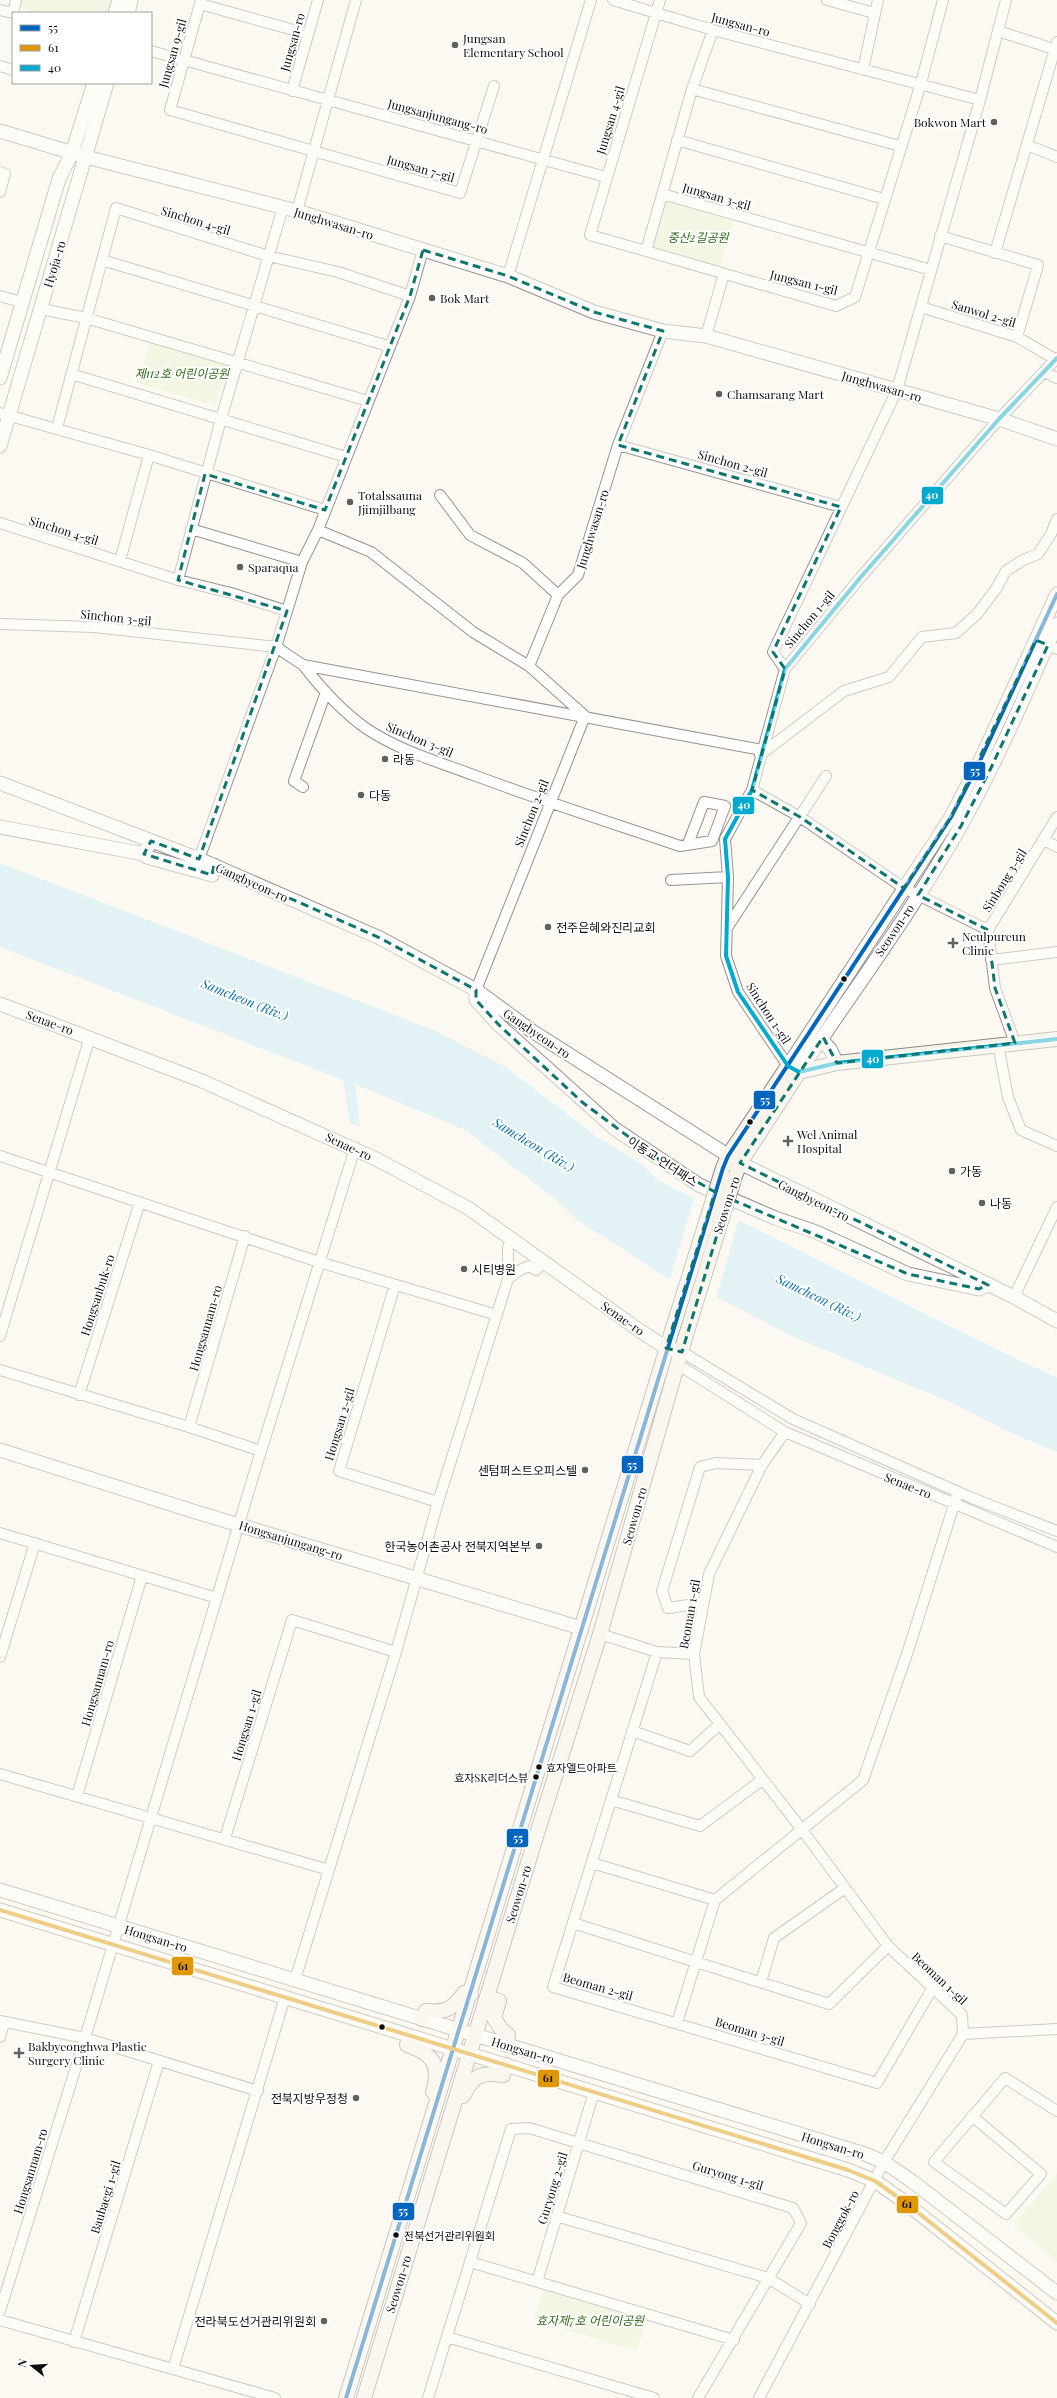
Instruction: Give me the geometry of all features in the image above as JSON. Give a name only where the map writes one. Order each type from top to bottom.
[{"type":"main road","points":[[793,1069],[1057,1039]]},
{"type":"main road","name":"Seowon-ro","points":[[346,2398],[454,2049],[666,1348],[725,1162],[793,1069]]},
{"type":"main road","name":"Seowon-ro","points":[[364,2398],[470,2054],[486,1997],[600,1634],[679,1358],[738,1170],[793,1069]]},
{"type":"main road","points":[[422,2019],[426,2011],[445,2012],[456,2005],[464,1993],[470,1994]]},
{"type":"main road","points":[[486,1997],[499,2001],[494,2018],[501,2029],[508,2035],[506,2045]]},
{"type":"main road","points":[[409,2036],[407,2045],[429,2055],[435,2065],[436,2082],[431,2099],[438,2101]]},
{"type":"main road","points":[[457,2094],[463,2096],[471,2080],[486,2073],[503,2075],[506,2066]]},
{"type":"street","points":[[13,12],[16,0]]},
{"type":"street","points":[[115,12],[119,0]]},
{"type":"street","points":[[128,12],[131,0]]},
{"type":"street","name":"Jungsan-ro","points":[[292,91],[318,0]]},
{"type":"street","points":[[296,211],[356,0]]},
{"type":"street","points":[[508,276],[591,0]]},
{"type":"street","name":"Jungsan-ro","points":[[613,0],[713,30],[863,70],[920,83],[980,100]]},
{"type":"street","name":"Jungsan 4-gil","points":[[646,251],[590,235],[606,177],[657,14],[660,0]]},
{"type":"street","points":[[827,0],[874,13]]},
{"type":"street","points":[[863,70],[878,0]]},
{"type":"street","name":"Jungsan 1-gil","points":[[724,274],[836,306],[855,297],[920,83],[943,0]]},
{"type":"street","points":[[785,668],[773,652],[897,390],[980,100],[1006,0]]},
{"type":"street","name":"Jungsan 9-gil","points":[[170,110],[200,2],[308,34]]},
{"type":"street","points":[[0,10],[12,13]]},
{"type":"street","points":[[706,336],[724,274],[646,251],[692,89],[713,30]]},
{"type":"street","points":[[995,252],[1056,47],[998,31]]},
{"type":"street","points":[[152,51],[327,100]]},
{"type":"street","points":[[0,66],[12,70]]},
{"type":"street","name":"Hyoja-ro","points":[[0,378],[24,303],[59,179],[72,153],[94,84]]},
{"type":"street","name":"Hyoja-ro","points":[[0,446],[4,414],[40,309],[107,84]]},
{"type":"street","name":"Jungsan 7-gil","points":[[170,110],[460,193],[494,86]]},
{"type":"street","points":[[692,89],[900,146]]},
{"type":"street","name":"Jungsanjungang-ro","points":[[327,100],[476,139],[606,177]]},
{"type":"street","name":"Junghwasan-ro","points":[[0,131],[86,157],[283,207],[508,276],[594,312],[662,331],[706,336],[998,419],[1057,439]]},
{"type":"street","points":[[677,140],[884,199]]},
{"type":"street","points":[[1027,145],[1057,157]]},
{"type":"street","points":[[0,172],[5,174],[0,192]]},
{"type":"street","name":"Jungsan 3-gil","points":[[662,194],[869,253]]},
{"type":"street","points":[[178,580],[220,419],[283,207]]},
{"type":"street","name":"Sinchon 4-gil","points":[[102,260],[116,208],[268,256],[338,272],[410,296]]},
{"type":"street","name":"Sanwol 2-gil","points":[[920,307],[1017,337],[1038,265],[940,236]]},
{"type":"street","points":[[199,859],[276,647],[302,562],[318,530],[324,510],[368,401],[388,346],[410,296],[423,250]]},
{"type":"street","points":[[869,253],[931,270]]},
{"type":"street","points":[[56,428],[102,260],[326,326],[388,346]]},
{"type":"street","points":[[0,296],[24,303]]},
{"type":"street","points":[[40,309],[86,318],[237,364],[305,381],[368,401]]},
{"type":"street","name":"Junghwasan-ro","points":[[558,595],[578,575],[618,444],[662,331]]},
{"type":"street","points":[[1017,337],[1056,358]]},
{"type":"street","name":"Sinchon 1-gil","points":[[793,1069],[738,992],[726,956],[728,877],[725,839],[752,790],[761,752],[785,668],[860,578],[998,419],[1056,358]]},
{"type":"street","points":[[1044,372],[1057,378]]},
{"type":"street","points":[[71,374],[346,456]]},
{"type":"street","points":[[4,414],[149,455],[205,474],[267,491],[324,510]]},
{"type":"street","name":"Sinchon 2-gil","points":[[618,444],[841,507]]},
{"type":"street","points":[[120,561],[149,455]]},
{"type":"street","points":[[440,495],[470,535],[523,563],[558,595],[529,666]]},
{"type":"street","points":[[761,752],[844,691],[890,677],[922,637],[956,633],[977,614],[996,589],[1006,571],[1038,554],[1051,534],[1057,519]]},
{"type":"street","name":"Sinchon 4-gil","points":[[0,523],[178,580],[231,593],[287,611]]},
{"type":"street","points":[[191,528],[250,548],[302,562]]},
{"type":"street","points":[[318,530],[334,535],[371,552],[473,632],[529,666],[585,716]]},
{"type":"street","name":"Seowon-ro","points":[[793,1069],[904,888],[951,817],[1047,645],[1057,594]]},
{"type":"street","name":"Sinchon 3-gil","points":[[0,624],[94,627],[276,647],[303,665],[326,692],[366,728],[384,739],[417,754],[549,803],[680,846],[712,841],[725,806]]},
{"type":"street","name":"Seowon-ro","points":[[793,1069],[822,1039],[918,895],[961,826],[991,768],[1057,624]]},
{"type":"street","name":"Sinchon 3-gil","points":[[303,665],[585,716],[761,752]]},
{"type":"street","points":[[303,787],[294,782],[326,692]]},
{"type":"street","name":"Sinchon 2-gil","points":[[476,990],[549,803],[585,716]]},
{"type":"street","points":[[727,928],[826,776]]},
{"type":"street","name":"Gangbyeon-ro","points":[[0,783],[199,859],[380,938],[476,990],[532,1031],[738,1170],[1014,1297],[1057,1321]]},
{"type":"street","name":"Seowon-ro","points":[[752,790],[800,816],[904,888]]},
{"type":"street","points":[[688,844],[704,802],[725,806],[743,804]]},
{"type":"street","name":"Sinbong 3-gil","points":[[1015,1043],[995,988],[988,930],[1057,817]]},
{"type":"street","points":[[0,827],[144,854],[147,857],[212,875],[214,866]]},
{"type":"street","points":[[1044,840],[1057,847]]},
{"type":"street","points":[[144,854],[151,841]]},
{"type":"street","points":[[671,880],[728,877]]},
{"type":"street","points":[[904,888],[988,930]]},
{"type":"street","points":[[991,960],[1057,952]]},
{"type":"street","name":"이동교 언더패스","points":[[476,990],[476,1000],[499,1025],[582,1102],[615,1129],[699,1185],[775,1218],[816,1232],[908,1274],[979,1289],[988,1285]]},
{"type":"street","name":"Senae-ro","points":[[0,1004],[90,1037],[202,1081],[355,1148],[468,1208],[513,1238],[544,1262],[785,1432],[1057,1547]]},
{"type":"street","points":[[0,1336],[90,1037]]},
{"type":"street","points":[[822,1039],[828,1045],[837,1063]]},
{"type":"street","points":[[998,1045],[1008,1097],[1021,1130],[1057,1146]]},
{"type":"street","name":"Hongsannam-ro","points":[[0,2311],[85,2038],[261,1451],[355,1148]]},
{"type":"street","points":[[0,1156],[245,1236],[319,1262],[497,1315]]},
{"type":"street","name":"Hongsanbuk-ro","points":[[79,1394],[140,1202]]},
{"type":"street","points":[[1014,1297],[1057,1207]]},
{"type":"street","name":"Hongsannam-ro","points":[[189,1426],[245,1236]]},
{"type":"street","points":[[295,1980],[396,1652],[438,1502],[508,1279],[508,1247],[513,1238]]},
{"type":"street","points":[[508,1279],[518,1270],[529,1266],[536,1270],[544,1262]]},
{"type":"street","name":"Hongsan 2-gil","points":[[396,1285],[339,1471],[438,1502]]},
{"type":"street","name":"Senae-ro","points":[[679,1358],[793,1419],[958,1492],[1057,1531]]},
{"type":"street","points":[[0,1370],[189,1426],[261,1451]]},
{"type":"street","name":"Beoman 1-gil","points":[[785,1432],[762,1465],[709,1574],[694,1654],[699,1697],[762,1780],[804,1831],[888,1946],[932,1989],[962,2015],[963,2034]]},
{"type":"street","name":"Hongsanjungang-ro","points":[[0,1450],[581,1628]]},
{"type":"street","points":[[703,1603],[668,1608],[662,1591],[700,1467],[716,1463],[762,1465]]},
{"type":"street","points":[[677,2023],[715,1900],[804,1831],[863,1780],[908,1651],[958,1492]]},
{"type":"street","points":[[0,1533],[217,1598]]},
{"type":"street","points":[[0,1658],[35,1543]]},
{"type":"street","name":"Hongsannam-ro","points":[[77,1796],[142,1576]]},
{"type":"street","name":"Hongsan 1-gil","points":[[224,1838],[292,1620],[396,1652]]},
{"type":"street","points":[[600,1634],[657,1652],[694,1654]]},
{"type":"street","name":"Beoman 2-gil","points":[[657,1652],[553,1987],[677,2023]]},
{"type":"street","points":[[632,1731],[690,1750],[720,1724]]},
{"type":"street","points":[[4,1775],[224,1838],[329,1870]]},
{"type":"street","points":[[611,1800],[700,1826],[762,1780]]},
{"type":"street","points":[[592,1863],[715,1900]]},
{"type":"street","points":[[761,1982],[774,1938],[845,1888]]},
{"type":"street","name":"Hongsan-ro","points":[[0,1890],[865,2154],[884,2162],[913,2182],[1057,2293]]},
{"type":"street","name":"Hongsan-ro","points":[[0,1910],[506,2066],[828,2163],[875,2181],[902,2200],[1057,2323]]},
{"type":"street","points":[[573,1923],[829,2004],[888,1946]]},
{"type":"street","name":"Beoman 3-gil","points":[[677,2023],[878,2083],[932,1989]]},
{"type":"street","points":[[174,2369],[285,1997]]},
{"type":"street","points":[[0,2037],[2,2022],[85,2038],[258,2091]]},
{"type":"street","points":[[963,2034],[1057,2029]]},
{"type":"street","name":"Bonggok-ro","points":[[759,2398],[884,2162],[963,2034]]},
{"type":"street","name":"Baubaegi 1-gil","points":[[74,2342],[160,2061]]},
{"type":"street","points":[[972,2116],[1041,2174],[1006,2214],[934,2162],[972,2116],[1005,2078],[1057,2110]]},
{"type":"street","points":[[579,2143],[594,2092]]},
{"type":"street","name":"Guryong 2-gil","points":[[428,2398],[511,2129],[529,2128],[579,2143],[537,2282]]},
{"type":"street","name":"Guryong 1-gil","points":[[579,2143],[793,2208],[801,2223],[768,2278],[734,2340],[698,2398]]},
{"type":"street","points":[[556,2216],[768,2278],[810,2304]]},
{"type":"street","points":[[470,2262],[734,2340]]},
{"type":"street","points":[[0,2320],[275,2398]]},
{"type":"street","points":[[447,2337],[654,2398]]},
{"type":"highlighted area","points":[[423,250],[508,276],[594,312],[663,331],[618,445],[841,507],[773,652],[785,669],[752,790],[800,817],[904,888],[951,817],[1036,640],[1048,645],[991,768],[961,826],[918,895],[988,930],[995,988],[1015,1043],[837,1063],[823,1037],[740,1163],[988,1285],[979,1289],[908,1274],[728,1198],[682,1352],[666,1348],[715,1192],[661,1161],[582,1102],[499,1025],[476,1000],[476,990],[380,938],[214,865],[212,875],[144,854],[151,841],[199,859],[287,611],[178,580],[205,474],[325,510],[410,296]]},
{"type":"green space","points":[[22,0],[112,0],[108,12],[37,12],[20,7]]},
{"type":"green space","name":"중산2길공원","points":[[664,201],[733,221],[719,269],[651,249]]},
{"type":"green space","name":"제112호 어린이공원","points":[[150,341],[227,364],[215,406],[138,383]]},
{"type":"green space","points":[[1057,2173],[1057,2262],[1013,2225]]},
{"type":"green space","name":"효자제7호 어린이공원","points":[[543,2289],[646,2321],[637,2351],[534,2320]]},
{"type":"water","name":"Samcheon (Riv.)","points":[[0,863],[431,1029],[504,1066],[597,1137],[643,1165],[659,1181],[957,1330],[1057,1378],[1057,1452],[1009,1432],[950,1402],[796,1338],[716,1297],[670,1280],[576,1219],[561,1204],[467,1131],[355,1084],[360,1127],[350,1123],[343,1080],[0,947]]},
{"type":"pier","points":[[695,1196],[739,1218],[716,1299],[669,1282]]},
{"type":"transit line","name":"40","points":[[1057,358],[999,419],[860,578],[785,669],[752,790],[725,839],[728,877],[726,956],[738,992],[788,1066],[799,1072],[837,1063],[1057,1039]]},
{"type":"transit line","name":"55","points":[[346,2398],[723,1168],[728,1156],[951,817],[979,763],[1057,594]]},
{"type":"transit line","name":"61","points":[[0,1910],[848,2170],[875,2181],[902,2200],[1057,2323]]},
{"type":"place","name":"Jungsan Elementary School","points":[[455,45]]},
{"type":"place","name":"Bokwon Mart","points":[[994,122]]},
{"type":"place","name":"Bok Mart","points":[[432,298]]},
{"type":"place","name":"Chamsarang Mart","points":[[719,394]]},
{"type":"place","name":"Totalssauna Jjimjilbang","points":[[350,502]]},
{"type":"place","name":"Sparaqua","points":[[240,567]]},
{"type":"place","name":"라동","points":[[385,759]]},
{"type":"place","name":"다동","points":[[361,795]]},
{"type":"place","name":"전주은혜와진리교회","points":[[548,927]]},
{"type":"place","name":"Neulpureun Clinic","points":[[953,943]]},
{"type":"place","name":"Wel Animal Hospital","points":[[788,1141]]},
{"type":"place","name":"가동","points":[[952,1171]]},
{"type":"place","name":"나동","points":[[982,1203]]},
{"type":"place","name":"시티병원","points":[[464,1269]]},
{"type":"place","name":"센텀퍼스트오피스텔","points":[[585,1470]]},
{"type":"place","name":"한국농어촌공사 전북지역본부","points":[[539,1546]]},
{"type":"place","name":"효자엘드아파트","points":[[539,1767]]},
{"type":"place","name":"효자SK리더스뷰","points":[[536,1777]]},
{"type":"place","name":"Bakbyeonghwa Plastic Surgery Clinic","points":[[19,2053]]},
{"type":"place","name":"전북지방우정청","points":[[356,2098]]},
{"type":"place","name":"전북선거관리위원회","points":[[396,2235]]},
{"type":"place","name":"전라북도선거관리위원회","points":[[324,2321]]}]
